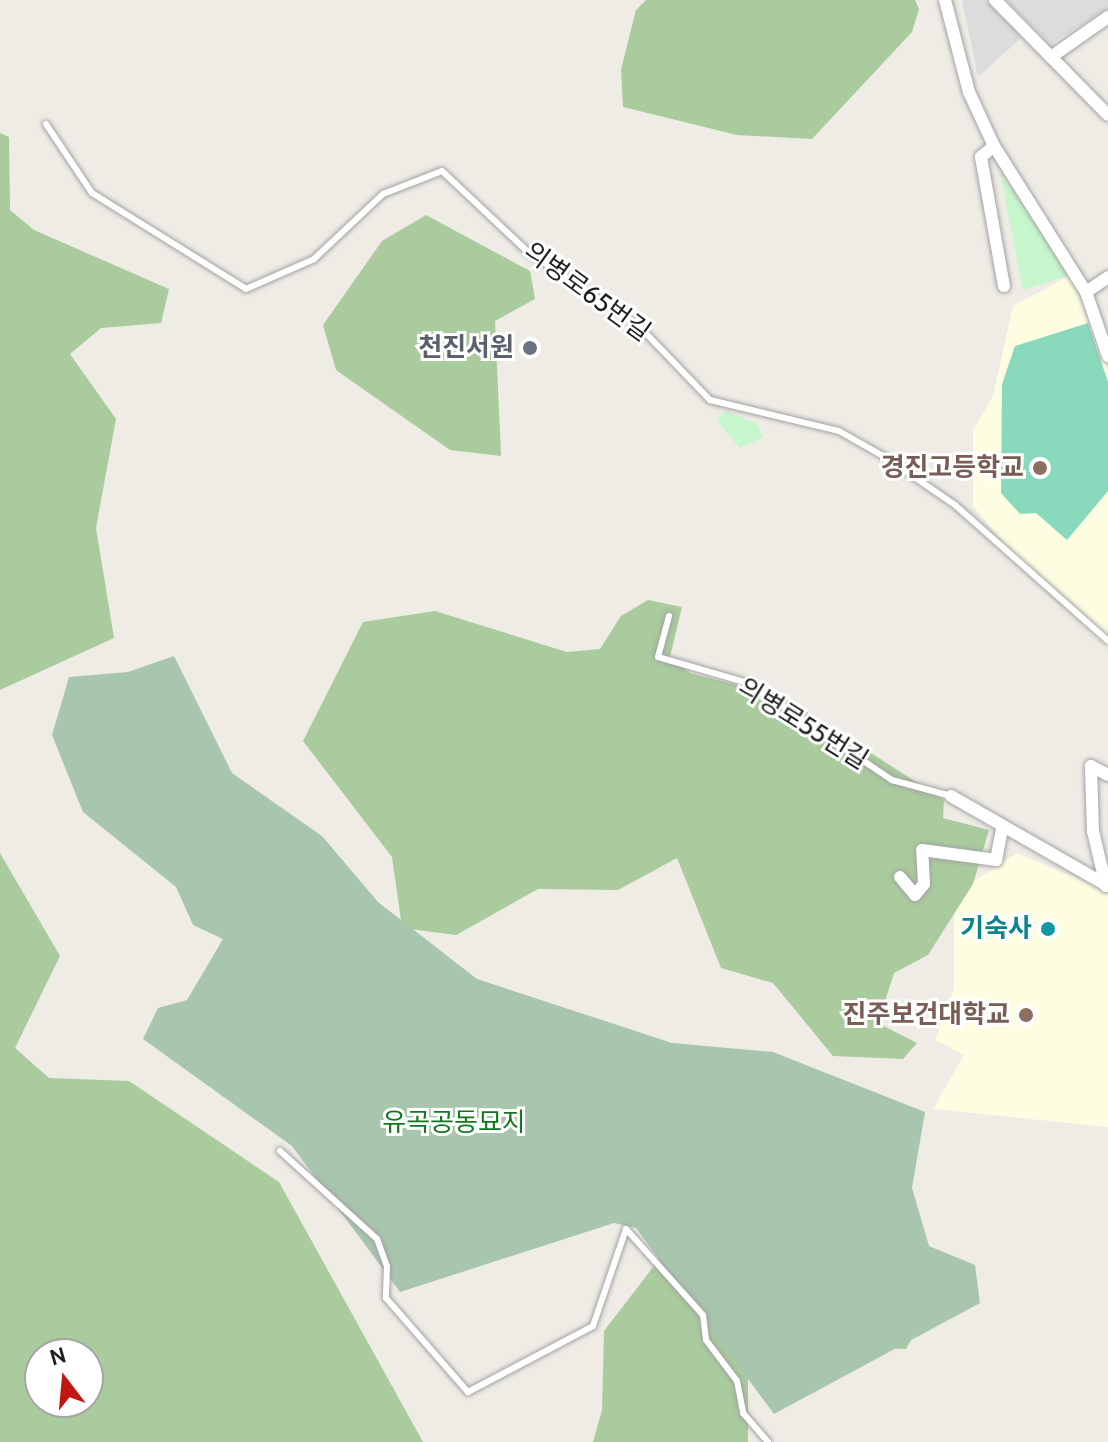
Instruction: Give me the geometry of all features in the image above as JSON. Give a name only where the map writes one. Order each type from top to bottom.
[{"type":"street","points":[[945,0],[969,92],[994,146],[1086,292],[1108,356]]},
{"type":"street","points":[[995,0],[1108,115]]},
{"type":"street","points":[[1051,57],[1108,17]]},
{"type":"street","points":[[994,146],[981,157],[1004,286]]},
{"type":"street","points":[[1086,292],[1108,277]]},
{"type":"street","points":[[1107,886],[1093,831],[1091,766],[1108,775]]},
{"type":"street","name":"의병로55번길","points":[[951,796],[1107,886]]},
{"type":"street","points":[[900,877],[915,895],[924,884],[922,850],[996,860],[1002,828]]},
{"type":"lane","name":"의병로65번길","points":[[46,124],[92,193],[246,289],[314,259],[383,194],[442,171],[529,253],[637,324],[710,400],[839,431],[885,457],[955,505],[1108,641]]},
{"type":"lane","name":"의병로55번길","points":[[669,616],[658,657],[748,683],[892,780],[951,796]]},
{"type":"lane","points":[[280,1151],[377,1239],[387,1266],[386,1298],[468,1392],[593,1326],[626,1229],[703,1315],[706,1340],[737,1381],[743,1413],[768,1442]]},
{"type":"shaded area","points":[[962,0],[985,0],[1022,37],[978,77]]},
{"type":"shaded area","points":[[1006,0],[1108,0],[1108,8],[1051,44]]},
{"type":"shaded area","name":"경진고등학교","points":[[1071,275],[1108,371],[1108,648],[1026,570],[973,506],[973,430],[993,396],[1013,306]]},
{"type":"shaded area","name":"진주보건대학교","points":[[1017,853],[1108,892],[1108,1127],[933,1109],[964,1055],[935,1040],[954,989],[954,894]]},
{"type":"green space","points":[[646,0],[915,0],[919,9],[912,32],[812,139],[737,135],[623,107],[621,70],[636,10]]},
{"type":"green space","points":[[0,133],[9,137],[10,210],[34,230],[169,289],[161,323],[101,328],[70,354],[116,419],[96,528],[114,638],[0,690]]},
{"type":"green space","points":[[1000,172],[1071,275],[1023,290]]},
{"type":"green space","points":[[426,215],[530,271],[535,299],[495,321],[501,456],[450,450],[336,370],[323,325],[382,241]]},
{"type":"green space","points":[[1088,323],[1108,382],[1108,491],[1067,540],[1036,513],[1020,514],[1001,493],[1002,384],[1015,346]]},
{"type":"green space","points":[[725,411],[757,423],[763,437],[740,448],[717,421]]},
{"type":"green space","points":[[648,600],[682,607],[670,657],[690,673],[784,697],[944,800],[943,818],[989,830],[973,884],[928,955],[894,973],[878,1023],[917,1043],[903,1059],[833,1056],[773,983],[721,968],[677,858],[618,890],[538,889],[456,935],[402,928],[392,857],[303,741],[363,622],[435,611],[567,652],[600,649],[621,616]]},
{"type":"green space","name":"유곡공동묘지","points":[[174,656],[232,773],[322,836],[378,902],[477,979],[672,1043],[773,1052],[925,1112],[912,1188],[929,1246],[975,1265],[980,1303],[774,1414],[636,1228],[614,1223],[400,1292],[292,1146],[143,1039],[158,1008],[187,1000],[223,939],[193,925],[176,887],[83,812],[52,735],[69,677],[128,672]]},
{"type":"green space","points":[[0,853],[60,956],[15,1048],[49,1078],[129,1081],[279,1182],[423,1442],[0,1442]]},
{"type":"green space","points":[[687,1223],[940,1289],[906,1349],[849,1347],[748,1364],[748,1442],[593,1442],[602,1410],[604,1331]]},
{"type":"place","name":"천진서원","points":[[530,348]]},
{"type":"place","name":"경진고등학교","points":[[1040,468]]},
{"type":"place","name":"기숙사","points":[[1048,929]]},
{"type":"place","name":"진주보건대학교","points":[[1026,1015]]}]
